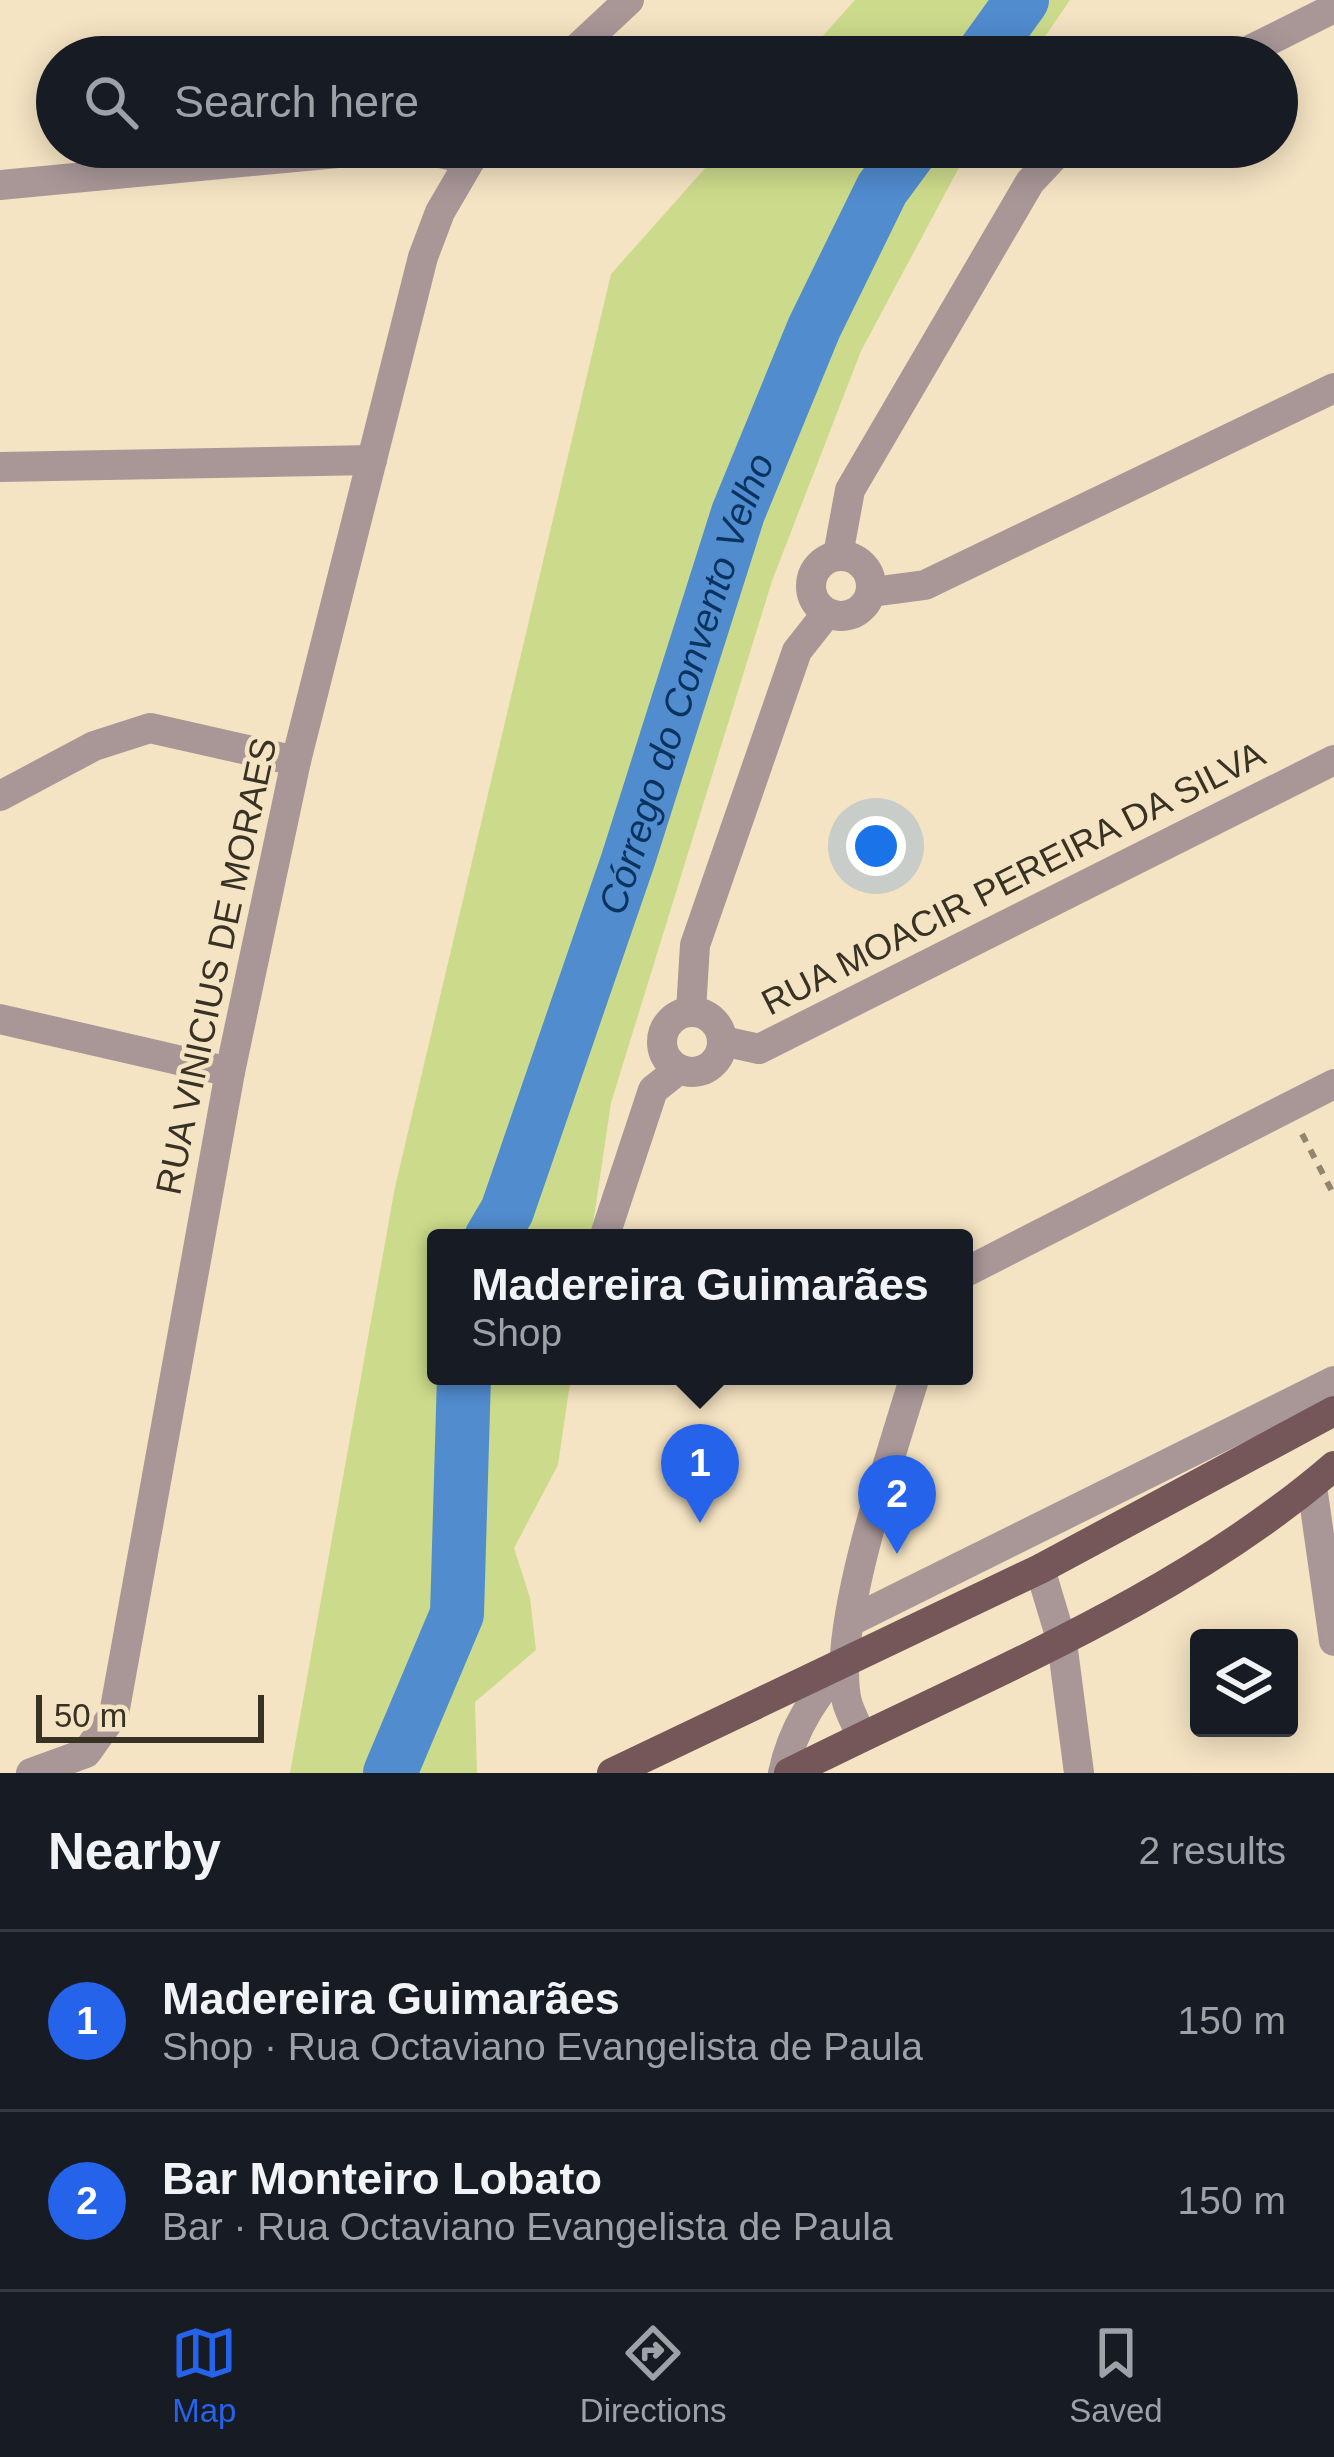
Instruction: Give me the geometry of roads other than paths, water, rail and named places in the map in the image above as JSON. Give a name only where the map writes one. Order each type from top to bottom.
[{"type":"main road","points":[[612,1773],[1040,1569],[1334,1411]]},
{"type":"main road","points":[[786,1773],[1062,1642],[1252,1533],[1323,1476]]},
{"type":"street","points":[[590,36],[629,0]]},
{"type":"street","points":[[1279,36],[1334,8]]},
{"type":"street","points":[[0,185],[180,168]]},
{"type":"street","name":"RUA VINICIUS DE MORAES","points":[[31,1773],[86,1753],[114,1714],[230,1072],[296,760],[423,257],[466,168]]},
{"type":"street","points":[[838,556],[850,490],[1030,182],[1043,168]]},
{"type":"street","points":[[872,592],[925,585],[1334,388]]},
{"type":"street","points":[[0,467],[372,460]]},
{"type":"street","points":[[838,556],[856,559],[869,573],[872,592],[862,609],[846,617],[826,613],[814,599],[811,580],[820,563],[838,556]]},
{"type":"street","points":[[691,1011],[695,945],[797,651],[826,613]]},
{"type":"street","points":[[0,796],[94,746],[150,728],[296,760]]},
{"type":"street","name":"RUA MOACIR PEREIRA DA SILVA","points":[[723,1041],[759,1049],[1334,760]]},
{"type":"street","points":[[691,1011],[719,1026],[723,1041],[720,1057],[709,1069],[694,1074],[678,1070],[666,1059],[661,1044],[676,1016],[691,1011]]},
{"type":"street","points":[[0,1019],[230,1072]]},
{"type":"street","points":[[607,1229],[652,1090],[678,1070]]},
{"type":"street","points":[[973,1268],[1334,1084]]},
{"type":"street","points":[[851,1621],[1334,1381]]},
{"type":"street","points":[[861,1736],[847,1701],[845,1660],[868,1535],[912,1385]]},
{"type":"street","points":[[1323,1476],[1334,1641]]},
{"type":"street","points":[[1040,1569],[1062,1642],[1079,1773]]},
{"type":"street","points":[[786,1773],[790,1738],[807,1707],[845,1660]]},
{"type":"waterway","name":"Córrego do Convento Velho","points":[[996,36],[1022,0]]},
{"type":"waterway","name":"Córrego do Convento Velho","points":[[496,1229],[507,1211],[628,860],[738,513],[814,328],[882,189],[898,168]]},
{"type":"waterway","name":"Córrego do Convento Velho","points":[[390,1773],[457,1614],[464,1385]]},
{"type":"place","name":"Madereira Guimarães","points":[[700,1523]]},
{"type":"place","name":"Bar Monteiro Lobato","points":[[897,1554]]}]
